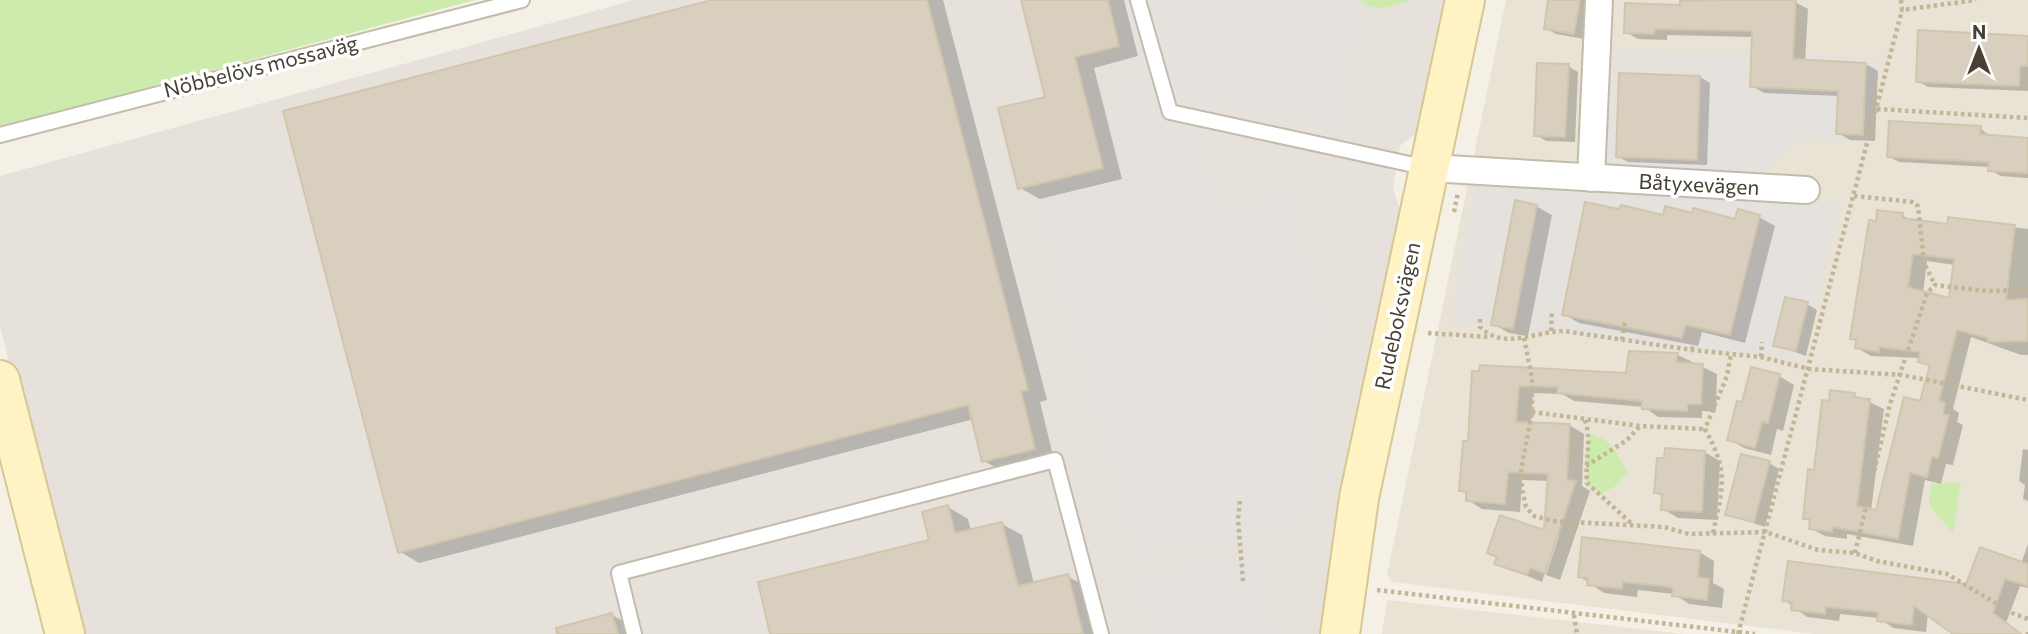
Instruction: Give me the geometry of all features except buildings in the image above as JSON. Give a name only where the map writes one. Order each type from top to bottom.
[{"type":"street","name":"Rudeboksvägen","points":[[1340,634],[1359,498],[1465,0]]},
{"type":"street","points":[[1591,178],[1599,0]]},
{"type":"street","name":"Båtyxevägen","points":[[1430,168],[1806,190]]},
{"type":"street","points":[[0,380],[65,634]]},
{"type":"lane","name":"Nöbbelövs mossaväg","points":[[0,135],[522,0]]},
{"type":"lane","points":[[1139,0],[1170,112],[1430,168]]},
{"type":"lane","points":[[634,634],[619,573],[1055,460],[1101,634]]},
{"type":"path","points":[[1738,633],[1877,109],[1902,10],[1901,0]]},
{"type":"path","points":[[1902,10],[1976,0]]},
{"type":"path","points":[[1877,109],[2028,118]]},
{"type":"path","points":[[1854,196],[1913,202],[1918,205],[1924,263],[1935,285]]},
{"type":"path","points":[[1935,285],[1987,291],[2028,290]]},
{"type":"path","points":[[1854,553],[1890,404],[1902,375],[1927,293],[1935,285]]},
{"type":"path","points":[[1551,331],[1552,312]]},
{"type":"path","points":[[1480,319],[1480,327],[1490,337]]},
{"type":"path","points":[[1622,340],[1625,321]]},
{"type":"path","points":[[1692,350],[1695,330]]},
{"type":"path","points":[[1427,333],[1524,338],[1551,331],[1761,357],[1809,369],[1902,375],[2028,400]]},
{"type":"path","points":[[1524,338],[1532,377],[1532,412],[1521,470],[1526,507],[1534,516],[1553,521],[1632,524],[1689,534],[1766,532],[1818,550],[1854,553],[1947,574],[2011,614],[2028,620]]},
{"type":"path","points":[[1761,357],[1762,341]]},
{"type":"path","points":[[1705,429],[1727,376],[1731,354]]},
{"type":"path","points":[[1532,412],[1640,426],[1705,429]]},
{"type":"path","points":[[1584,420],[1590,434],[1585,466],[1587,483],[1632,524]]},
{"type":"path","points":[[1585,466],[1627,440],[1640,426]]},
{"type":"path","points":[[1705,429],[1717,450],[1724,474],[1713,533]]},
{"type":"path","points":[[1240,501],[1238,519],[1243,580]]},
{"type":"path","points":[[1377,590],[1755,634]]},
{"type":"path","points":[[1574,615],[1577,634]]},
{"type":"shaded area","points":[[634,0],[1450,0],[1418,132],[1400,146],[1393,188],[1401,214],[1327,634],[77,634],[0,326],[0,176]]},
{"type":"shaded area","points":[[1124,0],[1362,0],[1340,127],[1216,102],[1200,144],[1220,206],[1288,191],[1329,330],[1311,336],[1314,519],[1135,558],[1034,200],[1123,177],[1106,108],[1144,66]]},
{"type":"shaded area","points":[[1506,0],[2028,0],[2028,634],[1815,634],[1393,582],[1387,575]]},
{"type":"shaded area","points":[[1615,49],[1881,58],[1862,141],[1804,137],[1759,175],[1602,166]]},
{"type":"shaded area","points":[[1474,184],[1841,201],[1803,360],[1450,322]]},
{"type":"shaded area","points":[[1254,546],[1275,634],[1147,634],[1132,578]]},
{"type":"shaded area","points":[[1387,600],[1683,634],[1382,634]]},
{"type":"green space","points":[[0,0],[475,0],[0,127]]},
{"type":"green space","points":[[1356,0],[1411,0],[1377,8]]},
{"type":"green space","points":[[1590,434],[1609,443],[1627,472],[1617,485],[1600,495],[1587,483],[1586,451]]},
{"type":"green space","points":[[1961,482],[1953,533],[1929,505],[1931,484]]}]
